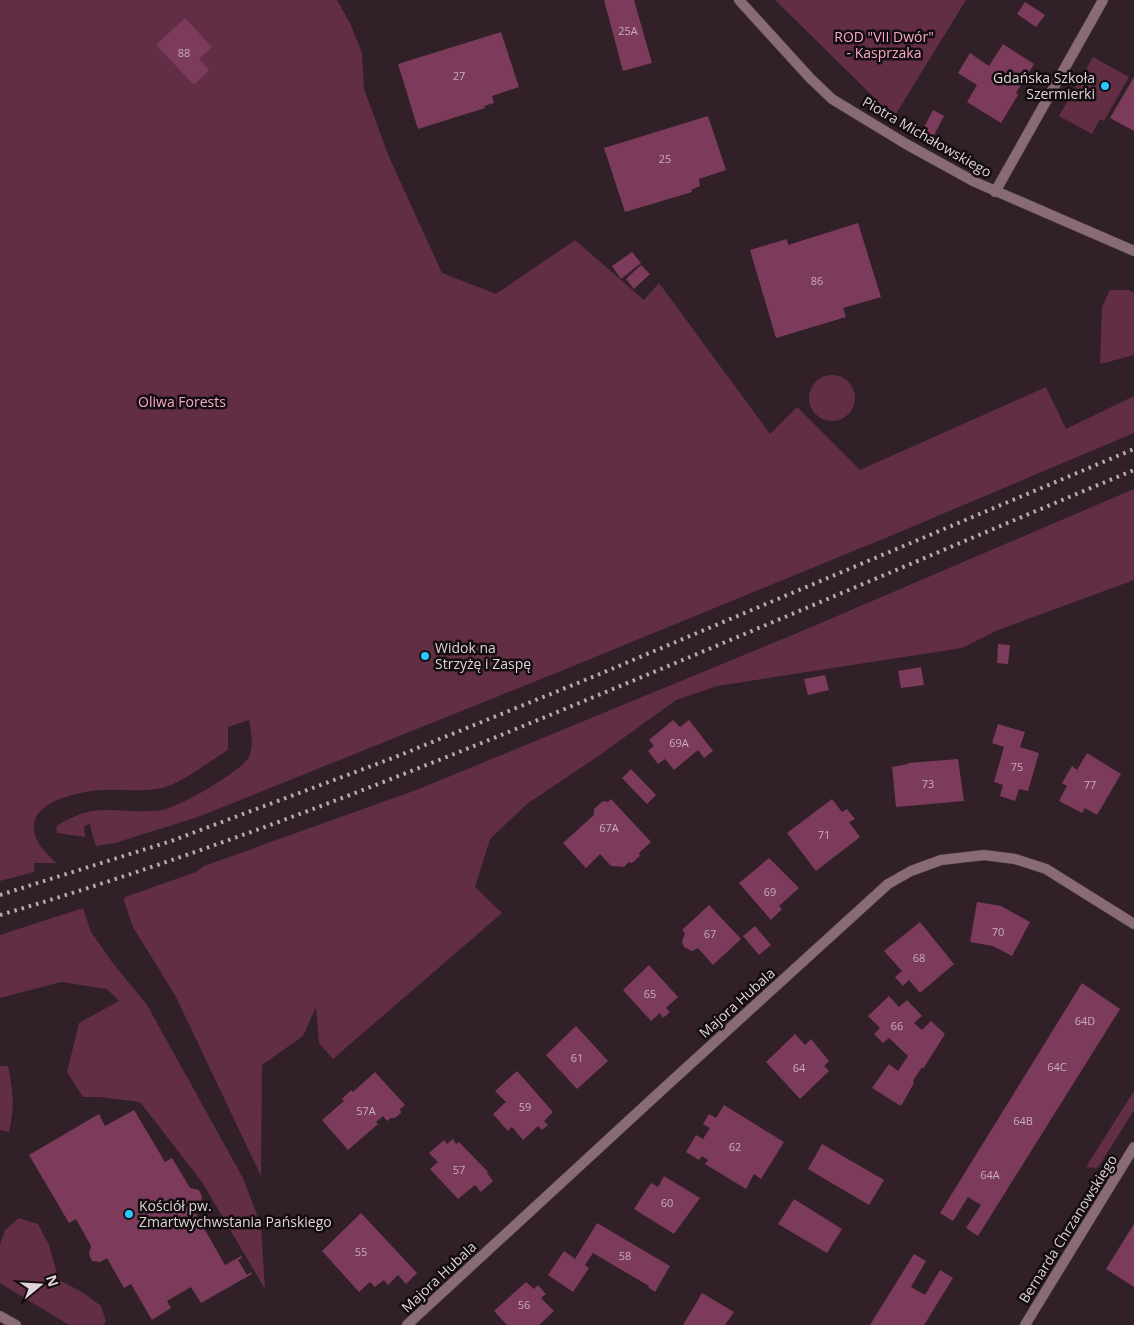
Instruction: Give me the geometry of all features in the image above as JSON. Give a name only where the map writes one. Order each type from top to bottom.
[{"type":"street","name":"Piotra Michałowskiego","points":[[739,0],[810,78],[832,99],[906,144],[995,192],[1134,252]]},
{"type":"street","points":[[995,192],[1103,0]]},
{"type":"street","name":"Majora Hubala","points":[[407,1325],[663,1088],[888,884],[911,871],[941,860],[975,856],[984,855],[1015,859],[1046,869],[1134,924]]},
{"type":"street","name":"Bernarda Chrzanowskiego","points":[[1025,1325],[1134,1148]]},
{"type":"street","points":[[0,1316],[16,1325]]},
{"type":"green space","name":"Oliwa Forests","points":[[0,0],[337,0],[350,23],[362,53],[364,89],[389,157],[442,273],[496,294],[575,240],[644,300],[659,283],[770,434],[797,407],[860,470],[1046,387],[1066,429],[1134,396],[1134,433],[895,534],[198,817],[115,843],[96,846],[90,823],[84,827],[85,837],[57,833],[56,828],[58,825],[84,813],[102,810],[162,810],[181,803],[209,788],[235,771],[251,753],[252,739],[249,720],[228,727],[228,750],[187,777],[170,785],[148,790],[98,790],[76,794],[46,806],[36,817],[34,831],[38,843],[56,863],[34,863],[34,872],[0,881]]},
{"type":"green space","name":"ROD \"VII Dwór\" - Kasprzaka","points":[[775,0],[966,0],[894,117]]},
{"type":"green space","points":[[1093,57],[1129,77],[1104,121],[1100,119],[1092,134],[1059,116]]},
{"type":"green space","points":[[1110,290],[1129,290],[1134,293],[1134,355],[1100,364],[1102,307]]},
{"type":"green space","points":[[837,375],[849,381],[854,389],[854,407],[849,415],[841,420],[827,421],[815,415],[810,407],[809,393],[815,381],[823,376]]},
{"type":"green space","points":[[1134,489],[1134,580],[998,630],[962,648],[717,686],[676,700],[597,757],[527,804],[490,839],[475,887],[502,913],[333,1059],[319,1043],[316,1007],[303,1036],[262,1065],[261,1176],[176,997],[133,927],[124,901],[125,897],[196,872],[204,866],[419,789],[795,634]]},
{"type":"green space","points":[[83,908],[91,932],[112,962],[147,1005],[243,1178],[261,1226],[265,1289],[202,1182],[140,1102],[83,1097],[67,1072],[79,1023],[119,1001],[107,989],[61,982],[0,998],[0,935]]},
{"type":"green space","points":[[0,1066],[8,1066],[11,1084],[13,1107],[9,1132],[0,1130]]},
{"type":"green space","points":[[1134,1091],[1134,1110],[1099,1166],[1096,1168],[1086,1167]]},
{"type":"green space","points":[[19,1218],[38,1224],[49,1245],[59,1280],[82,1292],[101,1306],[106,1321],[103,1325],[69,1325],[0,1283],[0,1245],[5,1230]]},
{"type":"building","points":[[604,0],[634,0],[652,63],[623,71]]},
{"type":"building","points":[[1025,2],[1045,15],[1036,27],[1017,14]]},
{"type":"building","points":[[185,18],[212,47],[199,59],[209,70],[194,85],[156,45]]},
{"type":"building","points":[[501,32],[519,87],[492,96],[494,103],[484,106],[485,108],[418,129],[398,64]]},
{"type":"building","points":[[1003,44],[1034,64],[1016,93],[1018,95],[1001,123],[967,102],[977,85],[958,73],[970,53],[989,66]]},
{"type":"building","points":[[1134,77],[1134,131],[1110,118]]},
{"type":"building","points":[[933,110],[944,116],[933,137],[922,131]]},
{"type":"building","points":[[708,116],[726,170],[699,179],[700,186],[691,190],[692,192],[625,212],[604,148]]},
{"type":"building","points":[[858,223],[881,297],[843,308],[846,317],[776,338],[750,250],[787,239],[788,245]]},
{"type":"building","points":[[632,252],[641,263],[621,279],[612,266]]},
{"type":"building","points":[[641,265],[650,274],[634,289],[626,279]]},
{"type":"building","points":[[998,644],[1010,645],[1008,664],[997,663]]},
{"type":"building","points":[[921,667],[924,685],[901,688],[898,671]]},
{"type":"building","points":[[825,675],[829,690],[808,695],[804,679]]},
{"type":"building","points":[[673,720],[680,727],[689,720],[713,751],[704,758],[698,750],[674,770],[665,759],[658,764],[648,751],[654,746],[649,740]]},
{"type":"building","points":[[998,724],[1025,732],[1020,747],[1039,753],[1028,791],[1019,789],[1015,801],[1000,796],[1003,785],[994,782],[1004,747],[992,743]]},
{"type":"building","points":[[1087,753],[1121,774],[1097,815],[1085,808],[1082,813],[1059,801],[1067,786],[1062,783],[1072,766],[1077,770]]},
{"type":"building","points":[[958,759],[964,801],[896,807],[892,767],[908,763]]},
{"type":"building","points":[[631,769],[656,795],[647,804],[622,778]]},
{"type":"building","points":[[611,799],[651,842],[639,853],[640,856],[624,867],[611,866],[600,854],[586,868],[563,843],[594,815],[594,809],[603,801],[608,802]]},
{"type":"building","points":[[832,799],[842,812],[847,809],[855,819],[849,822],[860,837],[816,871],[787,833]]},
{"type":"building","points":[[769,858],[799,888],[779,906],[782,909],[771,920],[739,883]]},
{"type":"building","points":[[977,902],[1001,906],[1030,922],[1012,956],[993,946],[970,942]]},
{"type":"building","points":[[709,905],[741,939],[713,965],[698,948],[692,951],[684,947],[682,942],[685,933],[682,930]]},
{"type":"building","points":[[920,922],[954,964],[920,993],[909,980],[903,986],[895,977],[902,971],[884,951]]},
{"type":"building","points":[[755,926],[771,945],[759,955],[743,936]]},
{"type":"building","points":[[649,965],[678,997],[666,1008],[670,1012],[663,1018],[660,1013],[651,1021],[623,990]]},
{"type":"building","points":[[1082,983],[1120,1009],[978,1236],[966,1228],[981,1205],[968,1197],[953,1221],[940,1213]]},
{"type":"building","points":[[889,996],[899,1007],[907,1000],[922,1016],[914,1023],[922,1030],[931,1021],[945,1034],[923,1069],[922,1067],[913,1081],[914,1083],[901,1106],[872,1088],[889,1064],[898,1071],[908,1056],[889,1038],[883,1043],[874,1034],[880,1028],[868,1016]]},
{"type":"building","points":[[576,1026],[608,1061],[577,1089],[546,1055]]},
{"type":"building","points":[[795,1034],[805,1045],[811,1039],[829,1061],[824,1066],[829,1071],[800,1099],[766,1062]]},
{"type":"building","points":[[517,1071],[553,1112],[544,1121],[548,1125],[542,1130],[538,1126],[523,1140],[512,1127],[508,1131],[493,1114],[506,1102],[495,1091]]},
{"type":"building","points":[[375,1072],[405,1105],[400,1109],[401,1113],[395,1118],[387,1121],[383,1116],[376,1122],[378,1124],[348,1150],[322,1120],[344,1101],[342,1099],[351,1090],[353,1092]]},
{"type":"building","points":[[724,1105],[784,1142],[761,1179],[754,1174],[746,1189],[705,1164],[708,1160],[702,1156],[699,1160],[686,1152],[696,1135],[703,1139],[710,1128],[703,1124],[709,1114],[716,1118]]},
{"type":"building","name":"Kościół pw. Zmartwychwstania Pańskiego","points":[[134,1110],[165,1162],[172,1158],[190,1188],[199,1190],[202,1197],[200,1205],[193,1209],[225,1265],[241,1256],[242,1258],[238,1260],[247,1275],[251,1272],[252,1274],[201,1303],[191,1287],[167,1301],[171,1308],[152,1320],[131,1284],[124,1288],[107,1258],[100,1262],[92,1261],[89,1254],[91,1246],[76,1219],[69,1223],[29,1155],[99,1114],[105,1126]]},
{"type":"building","points":[[453,1139],[456,1144],[459,1142],[488,1172],[493,1181],[481,1192],[475,1185],[458,1199],[430,1169],[438,1162],[429,1153],[444,1140],[447,1144]]},
{"type":"building","points":[[822,1144],[884,1180],[869,1205],[808,1169]]},
{"type":"building","points":[[664,1176],[700,1198],[674,1234],[634,1209],[651,1183],[658,1187]]},
{"type":"building","points":[[794,1199],[842,1229],[827,1253],[778,1224]]},
{"type":"building","points":[[361,1213],[417,1273],[406,1284],[398,1275],[388,1285],[384,1280],[375,1287],[370,1282],[359,1292],[322,1251]]},
{"type":"building","points":[[597,1223],[670,1266],[655,1292],[649,1286],[593,1253],[585,1265],[589,1268],[573,1292],[548,1275],[564,1251],[575,1259]]},
{"type":"building","points":[[1134,1224],[1134,1287],[1106,1269]]},
{"type":"building","points":[[914,1254],[926,1261],[911,1287],[925,1295],[940,1270],[953,1278],[924,1325],[870,1325]]},
{"type":"building","points":[[526,1282],[534,1289],[538,1285],[546,1294],[541,1298],[554,1311],[539,1325],[507,1325],[494,1311]]},
{"type":"building","points":[[702,1293],[734,1312],[725,1325],[683,1325]]},
{"type":"railway","points":[[0,895],[171,841],[393,758],[595,676],[1134,449]]},
{"type":"railway","points":[[0,915],[81,890],[242,835],[480,744],[1134,470]]},
{"type":"place","name":"Gdańska Szkoła Szermierki","points":[[1105,86]]},
{"type":"place","name":"Widok na Strzyżę i Zaspę","points":[[425,656]]},
{"type":"place","name":"Kościół pw. Zmartwychwstania Pańskiego","points":[[129,1214]]}]
